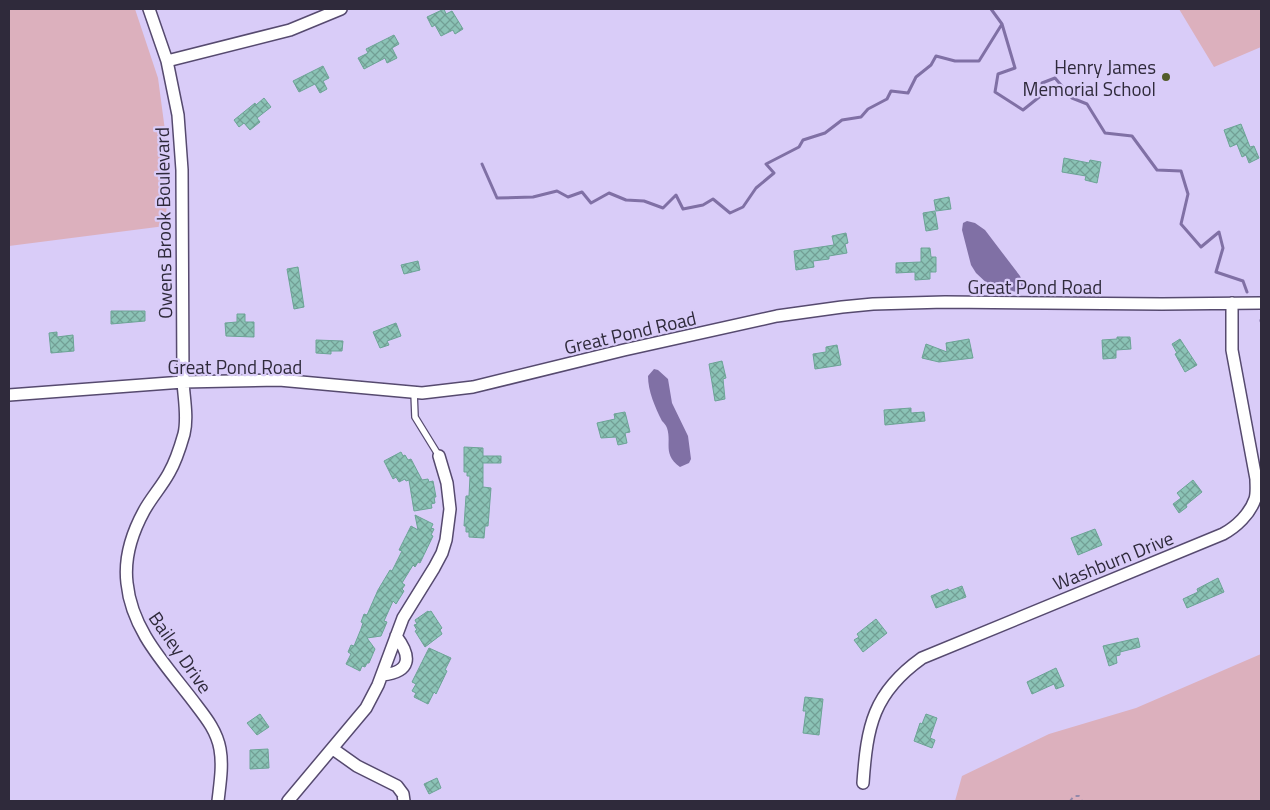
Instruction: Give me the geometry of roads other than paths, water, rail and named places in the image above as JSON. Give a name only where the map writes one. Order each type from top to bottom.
[{"type":"street","name":"Owens Brook Boulevard","points":[[148,9],[166,61],[178,115],[182,170],[182,382]]},
{"type":"street","points":[[166,61],[290,30],[341,9]]},
{"type":"street","name":"Great Pond Road","points":[[9,395],[182,382],[279,380],[422,393],[473,387],[624,350],[777,316],[842,307],[945,302],[1261,303]]},
{"type":"street","name":"Washburn Drive","points":[[863,783],[866,746],[872,720],[880,700],[902,675],[922,658],[1223,534],[1244,517],[1255,498],[1256,479],[1232,350],[1232,303]]},
{"type":"street","name":"Bailey Drive","points":[[182,382],[185,432],[169,473],[145,510],[136,528],[126,563],[126,582],[134,615],[153,650],[214,729],[220,747],[222,769],[218,801]]},
{"type":"street","points":[[288,801],[366,708],[382,675],[404,618],[438,560],[446,540],[450,509],[447,483],[439,456]]},
{"type":"street","points":[[382,675],[396,674],[406,663],[406,654],[396,636]]},
{"type":"street","points":[[333,749],[357,766],[397,786],[403,794],[404,801]]},
{"type":"lane","points":[[414,392],[415,418],[439,456]]},
{"type":"waterway","points":[[991,9],[1002,24],[1015,68],[998,74],[995,92],[1023,110],[1043,94],[1042,83],[1055,78],[1072,98],[1087,104],[1105,133],[1132,136],[1157,170],[1181,171],[1188,194],[1181,224],[1201,247],[1219,232],[1223,248],[1216,272],[1243,281],[1247,292]]},
{"type":"waterway","points":[[482,164],[497,198],[533,197],[557,191],[568,197],[582,192],[591,203],[609,193],[626,200],[644,201],[663,208],[676,195],[683,209],[703,205],[713,199],[730,213],[743,207],[756,188],[774,173],[766,164],[799,147],[803,140],[825,133],[842,120],[861,117],[868,109],[887,99],[891,91],[908,93],[916,77],[931,65],[936,56],[955,61],[979,61],[1002,24]]},
{"type":"place","name":"Henry James Memorial School","points":[[1166,77]]}]
